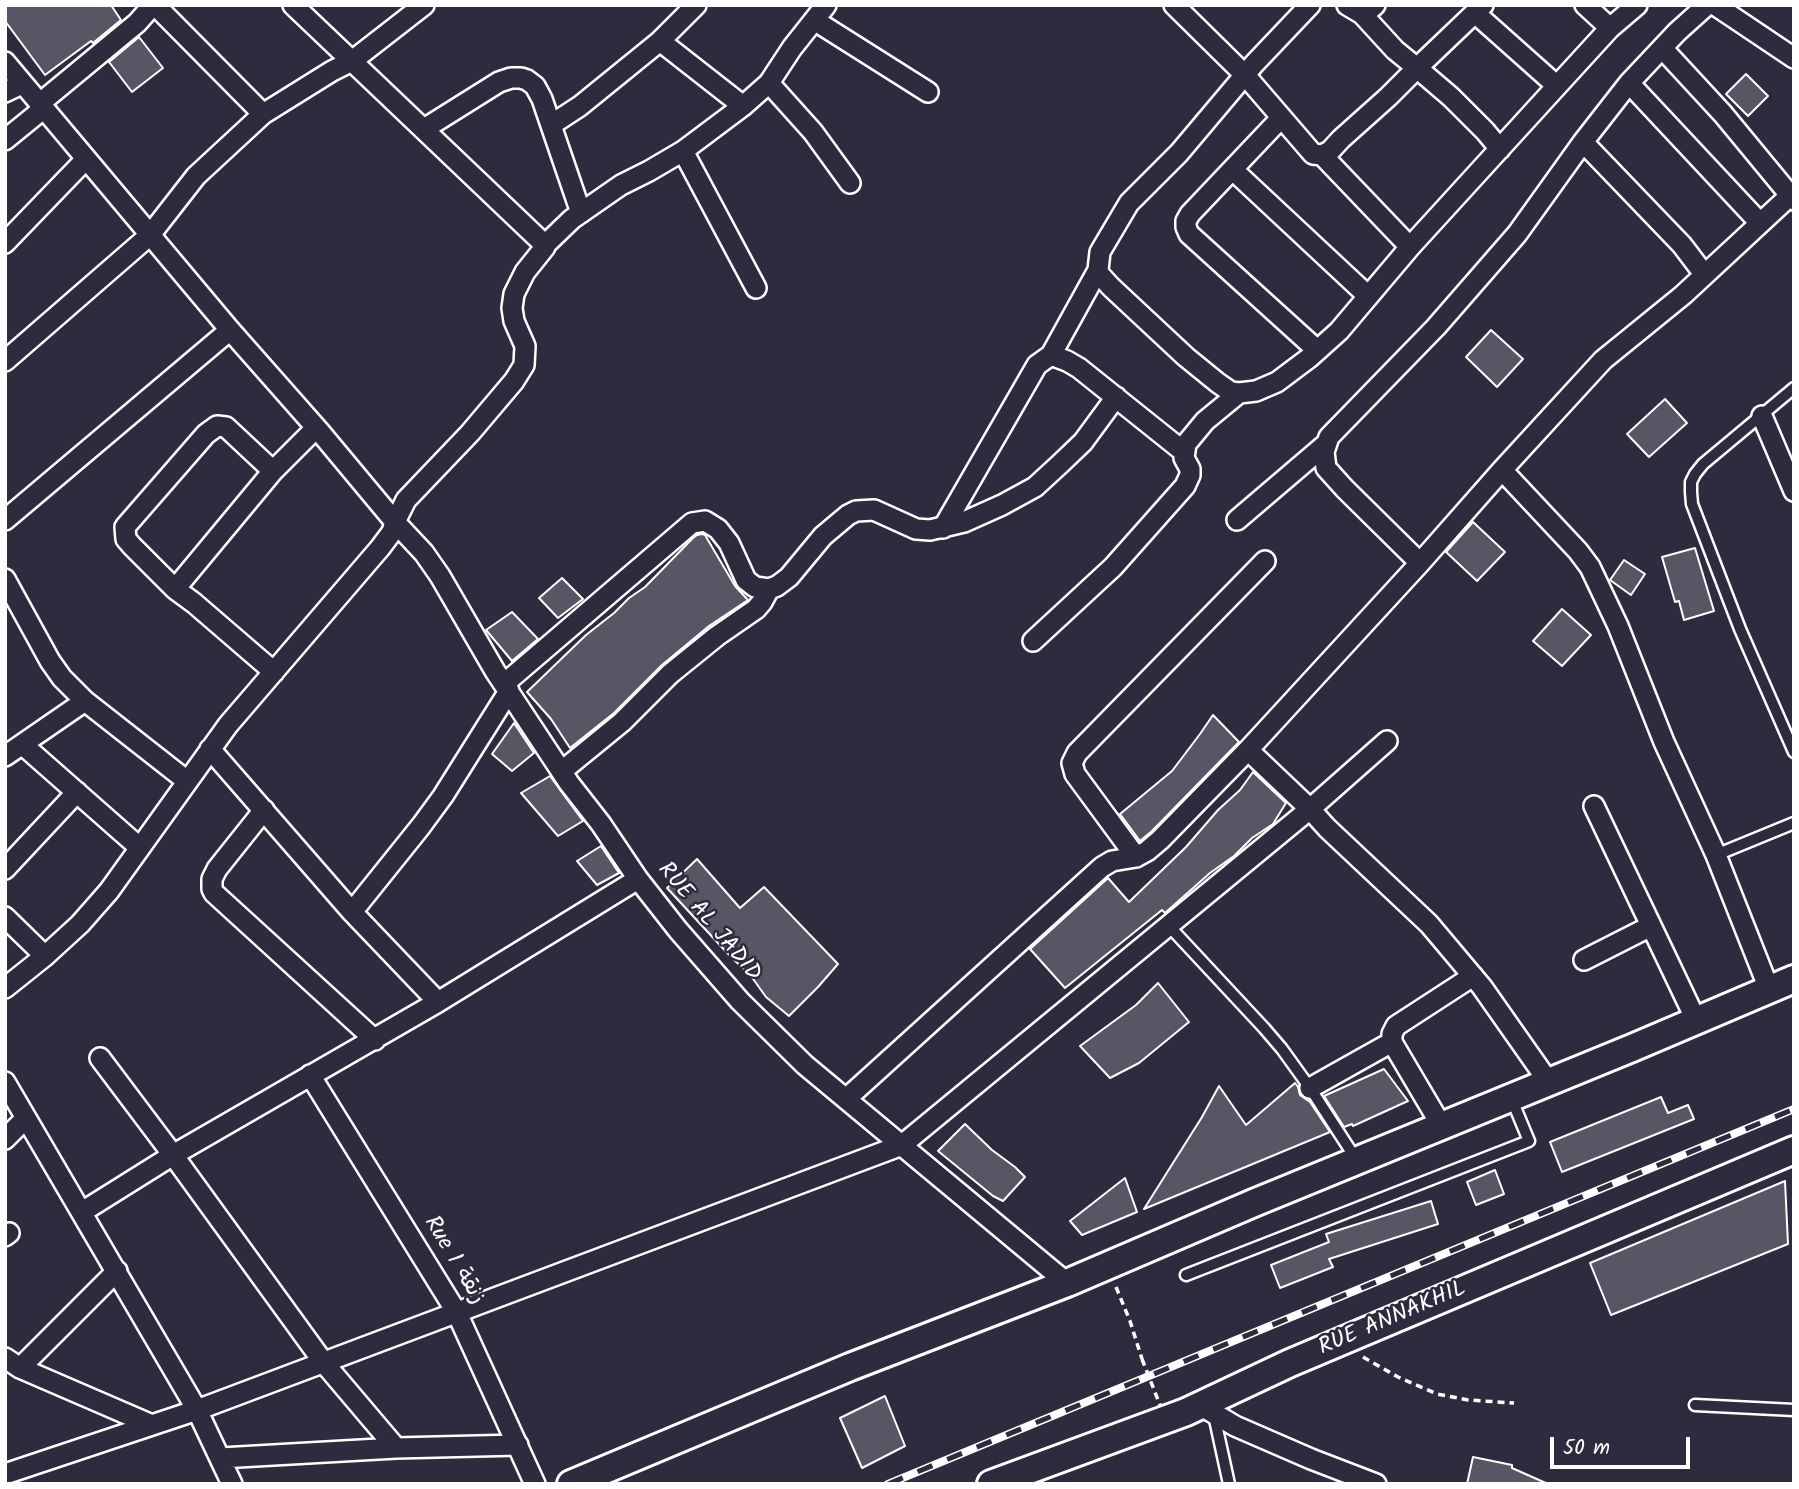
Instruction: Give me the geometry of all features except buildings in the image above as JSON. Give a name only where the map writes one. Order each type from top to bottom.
[{"type":"main road","points":[[571,1484],[849,1367],[1067,1283],[1794,979]]},
{"type":"main road","name":"RUE ANNAKHIL","points":[[990,1484],[1134,1432],[1207,1410],[1335,1344],[1794,1150]]},
{"type":"street","points":[[5,140],[154,5],[263,114]]},
{"type":"street","points":[[293,5],[545,245]]},
{"type":"street","points":[[5,361],[150,235],[196,176],[263,114],[352,61],[424,5]]},
{"type":"street","points":[[1174,5],[1245,75],[1313,154],[1322,155],[1330,151],[1479,9],[1557,86]]},
{"type":"street","points":[[1585,5],[1610,28]]},
{"type":"street","points":[[1098,270],[1111,288],[1186,357],[1231,392],[1256,391],[1277,382],[1339,331],[1409,247],[1610,28],[1637,5]]},
{"type":"street","points":[[1420,563],[1326,468],[1324,461],[1329,437],[1436,327],[1517,234],[1629,83],[1676,32],[1707,5]]},
{"type":"street","points":[[1715,5],[1794,58]]},
{"type":"street","points":[[551,125],[580,106],[660,41],[695,6]]},
{"type":"street","points":[[943,528],[1037,365],[1051,355],[1098,270],[1100,252],[1129,204],[1179,153],[1301,8]]},
{"type":"street","points":[[1361,8],[1395,50],[1451,97],[1500,149]]},
{"type":"street","points":[[5,988],[80,924],[109,891],[210,749],[380,548],[392,532],[407,500],[520,373],[524,365],[525,346],[514,321],[514,294],[525,272],[564,225],[621,185],[683,151],[743,106],[769,83],[820,13],[928,92]]},
{"type":"street","points":[[660,41],[743,106]]},
{"type":"street","points":[[846,1099],[1102,867],[1111,861],[1136,857],[1160,840],[1248,750],[1603,360],[1684,295],[1760,223],[1793,196],[1717,106],[1662,48]]},
{"type":"street","name":"RUE AL JADID","points":[[5,62],[14,88],[41,106],[230,330],[424,553],[506,688],[638,879],[678,930],[740,1001],[805,1065],[1067,1283]]},
{"type":"street","points":[[424,129],[499,82],[521,78],[534,86],[542,99],[582,213]]},
{"type":"street","points":[[769,83],[813,132],[849,183]]},
{"type":"street","points":[[1629,83],[1760,223]]},
{"type":"street","points":[[1281,118],[1190,214],[1186,227],[1189,234],[1317,351]]},
{"type":"street","points":[[1583,142],[1682,244],[1704,274]]},
{"type":"street","points":[[683,151],[756,288]]},
{"type":"street","points":[[1322,155],[1409,247]]},
{"type":"street","points":[[5,243],[86,159]]},
{"type":"street","points":[[1233,170],[1368,296]]},
{"type":"street","points":[[5,520],[230,330]]},
{"type":"street","points":[[1051,355],[1079,368],[1184,452]]},
{"type":"street","points":[[1033,641],[1113,567],[1185,486],[1189,480],[1190,469],[1184,458],[1186,444],[1199,428],[1239,393]]},
{"type":"street","points":[[352,912],[443,796],[506,688],[692,523],[705,521],[718,529],[729,544],[746,580],[755,587],[769,589],[789,577],[823,536],[856,511],[874,510],[916,529],[930,530],[964,523],[1035,487],[1083,442],[1116,397]]},
{"type":"street","points":[[1762,416],[1794,491]]},
{"type":"street","points":[[273,471],[226,427],[217,426],[206,434],[125,527],[132,546],[175,589],[274,672]]},
{"type":"street","points":[[175,589],[273,471],[316,428]]},
{"type":"street","points":[[1237,520],[1326,444]]},
{"type":"street","points":[[1502,470],[1590,567],[1618,626],[1664,742],[1716,855],[1769,989]]},
{"type":"street","points":[[1136,857],[1075,774],[1072,763],[1077,753],[1265,561]]},
{"type":"street","points":[[5,579],[50,662],[62,678],[85,701],[187,781]]},
{"type":"street","points":[[562,771],[621,722],[670,674],[756,609],[769,589]]},
{"type":"street","points":[[5,756],[85,701]]},
{"type":"street","points":[[5,1474],[197,1410],[902,1145],[1310,809],[1387,741]]},
{"type":"street","points":[[23,745],[140,848]]},
{"type":"street","points":[[210,749],[352,912],[438,1002]]},
{"type":"street","points":[[1248,750],[1429,924],[1473,976],[1548,1081]]},
{"type":"street","points":[[5,869],[77,792]]},
{"type":"street","points":[[1594,806],[1696,1020]]},
{"type":"street","points":[[264,810],[217,869],[212,879],[212,889],[375,1040]]},
{"type":"street","points":[[82,1212],[173,1155],[375,1040],[638,879]]},
{"type":"street","points":[[5,917],[44,956]]},
{"type":"street","points":[[1584,960],[1651,926]]},
{"type":"street","points":[[1441,1125],[1391,1042],[1391,1034],[1396,1026],[1473,976]]},
{"type":"street","points":[[1310,1088],[1391,1042]]},
{"type":"street","points":[[100,1058],[324,1363],[396,1448]]},
{"type":"street","name":"Rue 1 زنقة","points":[[310,1075],[457,1312],[535,1484]]},
{"type":"street","points":[[5,1082],[197,1410],[232,1484]]},
{"type":"street","points":[[5,1139],[26,1118]]},
{"type":"street","points":[[117,1271],[12,1363],[152,1425]]},
{"type":"street","points":[[1207,1410],[1235,1426],[1376,1484]]},
{"type":"street","points":[[221,1458],[396,1448],[517,1445]]},
{"type":"lane","points":[[1794,388],[1703,464],[1691,482],[1690,492],[1692,504],[1740,629],[1794,752]]},
{"type":"lane","points":[[1716,855],[1794,823]]},
{"type":"lane","points":[[1169,926],[1282,1049],[1357,1160]]},
{"type":"lane","points":[[1186,1275],[1529,1141],[1510,1097]]},
{"type":"lane","points":[[1695,1405],[1794,1410]]},
{"type":"lane","points":[[1207,1410],[1229,1484]]},
{"type":"path","points":[[1108,1265],[1160,1405]]},
{"type":"path","points":[[1335,1344],[1437,1394],[1468,1400],[1514,1403]]},
{"type":"railway","points":[[888,1484],[1794,1109]]}]
